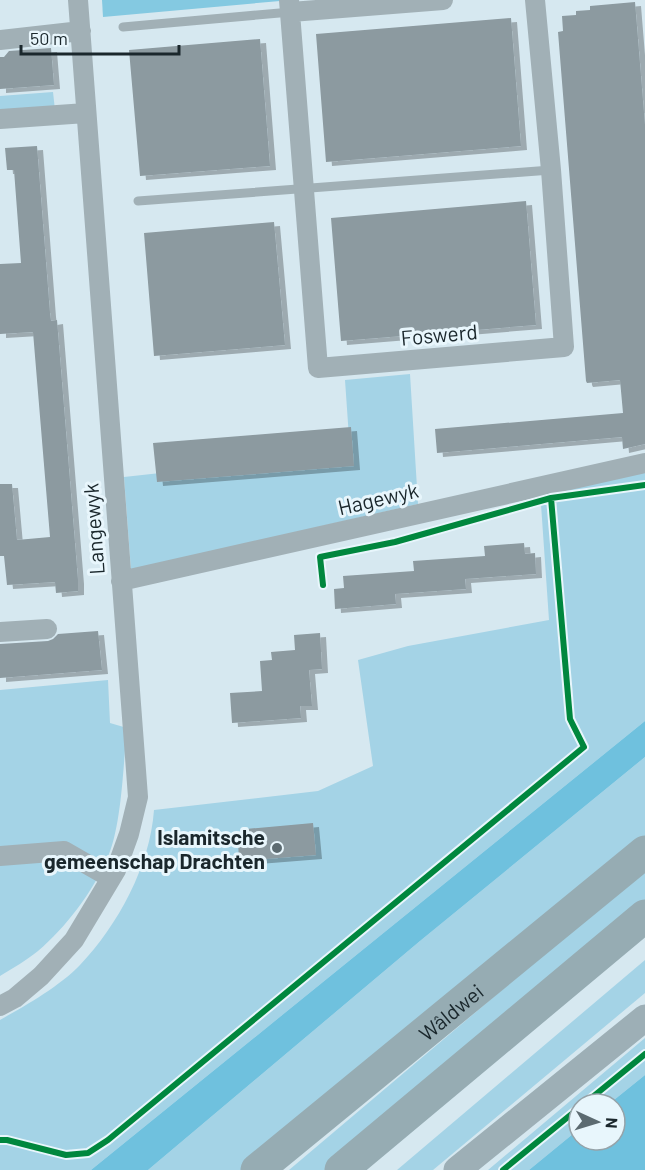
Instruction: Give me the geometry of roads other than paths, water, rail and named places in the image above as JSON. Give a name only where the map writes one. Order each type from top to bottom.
[{"type":"highway","name":"Wâldwei","points":[[258,1170],[645,852]]},
{"type":"highway","points":[[341,1170],[645,916]]},
{"type":"street","name":"Langewyk","points":[[0,1006],[15,998],[40,976],[74,940],[111,878],[129,834],[138,797],[78,0]]},
{"type":"street","points":[[290,6],[442,0]]},
{"type":"street","name":"Foswerd","points":[[290,6],[318,368],[564,347],[535,0]]},
{"type":"street","points":[[0,40],[81,31]]},
{"type":"street","points":[[0,120],[86,113]]},
{"type":"street","name":"Hagewyk","points":[[121,581],[645,463]]},
{"type":"street","points":[[0,632],[47,630]]},
{"type":"street","points":[[0,856],[64,851],[111,878]]},
{"type":"street","points":[[457,1170],[645,1018]]},
{"type":"lane","points":[[123,27],[290,6]]},
{"type":"lane","points":[[138,201],[551,170]]},
{"type":"place","name":"Islamitsche gemeenschap Drachten","points":[[277,848]]}]
